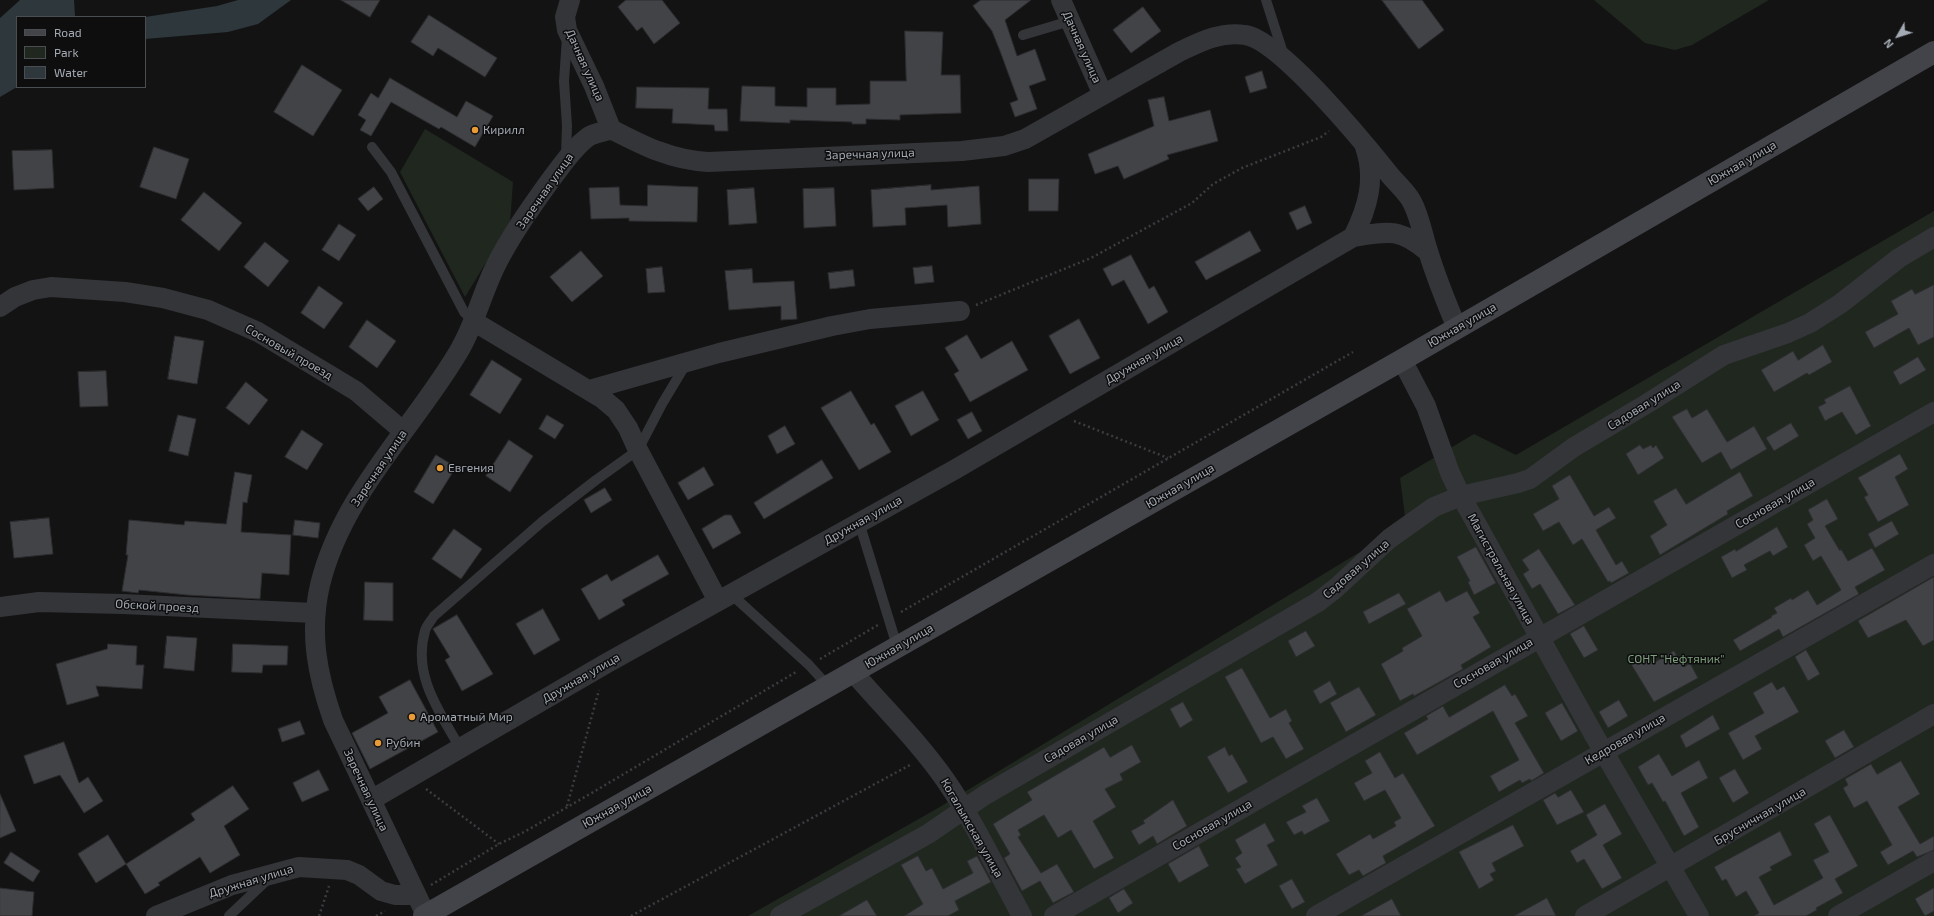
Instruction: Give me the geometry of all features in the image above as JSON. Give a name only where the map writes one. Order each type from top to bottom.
[{"type":"street","name":"Дачная улица","points":[[570,0],[565,17],[567,30],[594,86],[611,129]]},
{"type":"street","name":"Дачная улица","points":[[1061,0],[1104,95]]},
{"type":"street","name":"Заречная улица","points":[[425,916],[332,720],[321,687],[315,656],[314,613],[320,583],[339,532],[352,507],[403,431],[441,380],[460,349],[496,264],[521,222],[566,159],[576,147],[590,136],[611,129],[667,156],[688,161],[708,162],[969,150],[1004,146],[1025,140],[1179,52],[1214,37],[1229,34],[1246,35],[1261,41],[1285,60],[1363,141],[1412,202],[1428,252],[1457,328]]},
{"type":"street","name":"Южная улица","points":[[425,916],[897,646],[1402,360],[1934,52]]},
{"type":"street","points":[[1354,237],[1367,207],[1370,191],[1371,173],[1369,160],[1363,141]]},
{"type":"street","name":"Дружная улица","points":[[371,800],[607,663],[954,470],[1354,237],[1393,232],[1413,239],[1428,252]]},
{"type":"street","name":"Садовая улица","points":[[780,916],[928,834],[985,794],[1318,602],[1336,588],[1389,539],[1434,507],[1460,496],[1530,479],[1574,447],[1648,404],[1724,355],[1788,333],[1810,323],[1840,304],[1900,258],[1934,237]]},
{"type":"street","name":"Сосновый проезд","points":[[0,307],[15,297],[27,292],[51,287],[125,292],[163,298],[208,310],[258,332],[356,392],[403,431]]},
{"type":"street","points":[[589,390],[719,353],[832,326],[870,319],[960,311]]},
{"type":"street","points":[[473,321],[589,390],[616,410],[628,428],[638,450],[724,598]]},
{"type":"street","name":"Магистральная улица","points":[[1402,360],[1426,406],[1450,473],[1460,496],[1699,916]]},
{"type":"street","name":"Сосновая улица","points":[[1054,916],[1934,412]]},
{"type":"street","name":"Кедровая улица","points":[[1316,916],[1934,564]]},
{"type":"street","name":"Обской проезд","points":[[0,607],[39,602],[123,604],[314,613]]},
{"type":"street","name":"Когалымская улица","points":[[853,672],[927,756],[946,781],[964,809],[1022,916]]},
{"type":"street","name":"Брусничная улица","points":[[1585,916],[1671,868],[1934,714]]},
{"type":"street","points":[[1838,916],[1934,861]]},
{"type":"street","name":"Дружная улица","points":[[156,916],[178,908],[205,895],[276,872],[299,867],[347,870],[353,872],[381,891],[395,895],[415,895]]},
{"type":"lane","points":[[1266,0],[1285,60]]},
{"type":"lane","points":[[1024,34],[1070,21]]},
{"type":"lane","points":[[566,159],[567,126],[564,81],[567,30]]},
{"type":"lane","points":[[372,147],[391,172],[464,312],[473,321]]},
{"type":"lane","points":[[460,748],[428,691],[422,671],[422,647],[425,630],[434,616],[543,521],[638,450],[662,404],[687,362]]},
{"type":"lane","points":[[859,522],[897,646]]},
{"type":"lane","points":[[724,598],[809,665],[828,686]]},
{"type":"lane","points":[[229,916],[276,872]]},
{"type":"path","points":[[960,311],[1091,258],[1192,203],[1213,184],[1255,163],[1321,136],[1344,120]]},
{"type":"path","points":[[415,895],[499,844],[526,831],[566,806],[595,791],[888,619],[1353,352]]},
{"type":"path","points":[[1052,412],[1168,458]]},
{"type":"path","points":[[566,806],[607,663]]},
{"type":"path","points":[[631,916],[927,756]]},
{"type":"path","points":[[409,777],[499,844]]},
{"type":"path","points":[[319,916],[335,869]]},
{"type":"path","points":[[376,916],[389,909]]},
{"type":"green space","points":[[1594,0],[1769,0],[1692,45],[1675,50],[1645,43]]},
{"type":"green space","points":[[425,129],[513,182],[510,223],[465,297],[400,172]]},
{"type":"green space","name":"СОНТ \"Нефтяник\"","points":[[1934,211],[1934,916],[748,916],[938,808],[1406,524],[1400,478],[1474,434],[1516,455]]},
{"type":"water","points":[[20,0],[74,0],[75,16],[16,16],[16,88],[0,97],[0,18]]},
{"type":"water","points":[[238,0],[291,0],[258,24],[228,32],[146,39],[146,17],[217,6]]},
{"type":"building","points":[[341,0],[380,0],[370,17]]},
{"type":"building","points":[[626,0],[662,0],[680,23],[654,44],[642,27],[637,31],[618,7]]},
{"type":"building","points":[[981,0],[1031,0],[1005,20],[1017,56],[1035,49],[1046,80],[1029,86],[1037,109],[1015,117],[1010,103],[1018,100],[1000,51],[992,31],[973,6]]},
{"type":"building","points":[[1382,0],[1422,0],[1444,30],[1419,49]]},
{"type":"building","points":[[1143,7],[1161,31],[1131,53],[1113,30]]},
{"type":"building","points":[[429,15],[497,58],[485,77],[438,48],[433,56],[411,42]]},
{"type":"building","points":[[905,31],[943,32],[941,75],[960,75],[961,113],[900,115],[900,120],[866,119],[866,124],[852,124],[852,122],[790,120],[790,123],[740,121],[742,86],[775,87],[775,106],[807,107],[807,88],[836,88],[836,105],[870,104],[870,81],[906,81]]},
{"type":"building","points":[[302,65],[342,90],[313,136],[274,112]]},
{"type":"building","points":[[1262,71],[1267,88],[1250,93],[1245,77]]},
{"type":"building","points":[[390,78],[457,117],[466,101],[493,116],[475,147],[441,127],[439,129],[391,102],[371,136],[360,130],[366,120],[358,115],[371,93],[378,98]]},
{"type":"building","points":[[637,87],[709,88],[708,109],[727,109],[728,131],[715,131],[714,125],[672,123],[673,109],[636,108]]},
{"type":"building","points":[[1164,97],[1169,121],[1210,110],[1218,141],[1167,155],[1169,159],[1124,179],[1118,166],[1095,174],[1088,154],[1154,126],[1148,100]]},
{"type":"building","points":[[154,147],[189,159],[176,199],[140,187]]},
{"type":"building","points":[[52,150],[54,188],[14,190],[12,151]]},
{"type":"building","points":[[1029,179],[1059,179],[1058,211],[1029,211]]},
{"type":"building","points":[[648,185],[698,187],[697,222],[629,221],[629,218],[591,219],[589,188],[619,187],[620,205],[647,206]]},
{"type":"building","points":[[931,185],[931,190],[979,186],[981,224],[948,227],[947,205],[905,208],[906,225],[873,227],[871,190]]},
{"type":"building","points":[[374,187],[383,199],[368,211],[358,199]]},
{"type":"building","points":[[754,188],[757,223],[729,225],[727,190]]},
{"type":"building","points":[[834,188],[836,226],[804,228],[803,189]]},
{"type":"building","points":[[204,192],[242,223],[219,251],[181,220]]},
{"type":"building","points":[[1305,206],[1312,223],[1297,230],[1289,213]]},
{"type":"building","points":[[339,224],[356,235],[339,261],[322,250]]},
{"type":"building","points":[[1250,231],[1261,251],[1206,280],[1195,262]]},
{"type":"building","points":[[265,242],[289,261],[268,287],[244,267]]},
{"type":"building","points":[[581,251],[603,276],[572,302],[550,277]]},
{"type":"building","points":[[1131,255],[1149,289],[1154,286],[1168,312],[1148,324],[1124,280],[1112,286],[1103,269]]},
{"type":"building","points":[[932,266],[934,282],[915,284],[913,268]]},
{"type":"building","points":[[662,267],[665,292],[648,293],[646,269]]},
{"type":"building","points":[[752,269],[753,283],[794,281],[797,319],[781,320],[781,306],[729,310],[725,271]]},
{"type":"building","points":[[853,270],[855,286],[830,289],[828,273]]},
{"type":"building","points":[[1934,285],[1934,337],[1918,345],[1909,328],[1874,348],[1865,332],[1898,314],[1891,301],[1912,289],[1915,294]]},
{"type":"building","points":[[319,286],[343,303],[324,329],[301,313]]},
{"type":"building","points":[[1079,319],[1100,358],[1070,374],[1049,336]]},
{"type":"building","points":[[367,320],[396,341],[377,368],[349,347]]},
{"type":"building","points":[[967,335],[981,359],[1012,341],[1028,370],[970,402],[954,374],[959,371],[945,348]]},
{"type":"building","points":[[175,336],[204,341],[197,384],[168,379]]},
{"type":"building","points":[[1823,345],[1832,362],[1809,375],[1807,373],[1774,392],[1761,370],[1793,351],[1798,360]]},
{"type":"building","points":[[1918,357],[1926,370],[1900,385],[1893,372]]},
{"type":"building","points":[[492,360],[522,379],[500,414],[470,395]]},
{"type":"building","points":[[106,371],[108,406],[80,407],[78,372]]},
{"type":"building","points":[[246,382],[268,400],[249,425],[226,408]]},
{"type":"building","points":[[1850,386],[1871,426],[1856,435],[1842,412],[1825,421],[1818,407],[1826,403],[1824,400]]},
{"type":"building","points":[[851,391],[871,425],[874,423],[891,452],[859,470],[821,408]]},
{"type":"building","points":[[923,391],[939,420],[911,436],[895,406]]},
{"type":"building","points":[[1687,409],[1692,418],[1707,409],[1727,442],[1754,426],[1767,449],[1731,470],[1721,452],[1702,463],[1672,417]]},
{"type":"building","points":[[972,412],[982,431],[968,439],[957,420]]},
{"type":"building","points":[[178,415],[196,419],[188,456],[169,451]]},
{"type":"building","points":[[547,415],[564,425],[555,439],[539,429]]},
{"type":"building","points":[[1791,423],[1799,436],[1774,451],[1766,438]]},
{"type":"building","points":[[785,426],[795,444],[777,454],[768,436]]},
{"type":"building","points":[[302,430],[323,444],[307,470],[285,457]]},
{"type":"building","points":[[509,440],[533,456],[510,492],[486,476]]},
{"type":"building","points":[[1640,445],[1643,449],[1651,445],[1653,448],[1656,445],[1664,458],[1638,475],[1626,454]]},
{"type":"building","points":[[1900,454],[1908,469],[1895,477],[1909,505],[1878,522],[1864,497],[1868,495],[1858,478]]},
{"type":"building","points":[[436,455],[456,467],[433,504],[414,492]]},
{"type":"building","points":[[822,460],[833,478],[764,519],[754,503]]},
{"type":"building","points":[[704,467],[714,485],[688,500],[678,483]]},
{"type":"building","points":[[235,472],[252,475],[247,503],[243,502],[241,532],[291,535],[289,575],[262,573],[260,599],[187,595],[139,590],[138,593],[122,591],[128,555],[126,555],[129,520],[184,525],[185,521],[226,524]]},
{"type":"building","points":[[1740,472],[1753,496],[1727,511],[1728,514],[1660,555],[1650,536],[1667,525],[1653,501],[1676,488],[1686,504]]},
{"type":"building","points":[[1570,475],[1594,516],[1609,507],[1616,518],[1596,530],[1616,565],[1622,561],[1629,573],[1611,583],[1610,581],[1608,582],[1582,539],[1573,545],[1559,522],[1543,531],[1533,514],[1559,499],[1552,486]]},
{"type":"building","points":[[605,488],[612,500],[591,513],[584,500]]},
{"type":"building","points":[[1827,499],[1838,519],[1825,526],[1848,561],[1872,548],[1885,570],[1855,587],[1859,594],[1783,637],[1779,629],[1740,651],[1733,640],[1772,617],[1771,616],[1777,613],[1774,608],[1791,598],[1792,600],[1808,590],[1817,605],[1841,590],[1821,556],[1813,561],[1804,545],[1815,538],[1807,524],[1813,520],[1808,510]]},
{"type":"building","points":[[725,515],[731,515],[741,533],[713,549],[702,529]]},
{"type":"building","points":[[49,518],[53,554],[14,558],[10,522]]},
{"type":"building","points":[[295,520],[320,523],[318,538],[293,535]]},
{"type":"building","points":[[1892,521],[1899,534],[1875,548],[1868,534]]},
{"type":"building","points":[[1777,527],[1788,547],[1773,556],[1770,551],[1744,565],[1747,570],[1732,578],[1721,557],[1735,549],[1736,551]]},
{"type":"building","points":[[454,529],[482,549],[461,579],[432,559]]},
{"type":"building","points":[[1476,547],[1496,583],[1474,595],[1468,582],[1470,581],[1457,557]]},
{"type":"building","points":[[1539,549],[1575,605],[1558,614],[1540,584],[1532,589],[1523,574],[1529,570],[1522,560]]},
{"type":"building","points":[[658,555],[669,574],[622,600],[625,605],[599,620],[581,589],[607,574],[611,581]]},
{"type":"building","points":[[1934,577],[1934,640],[1923,646],[1906,620],[1868,638],[1858,621]]},
{"type":"building","points":[[365,582],[393,583],[393,621],[364,620]]},
{"type":"building","points":[[1440,591],[1446,602],[1467,591],[1480,613],[1473,617],[1491,647],[1461,665],[1463,669],[1414,696],[1413,694],[1400,701],[1381,664],[1403,651],[1402,648],[1422,636],[1407,609]]},
{"type":"building","points":[[1399,593],[1406,604],[1369,624],[1363,612]]},
{"type":"building","points":[[543,609],[560,640],[534,655],[516,624]]},
{"type":"building","points":[[457,615],[493,674],[462,691],[445,660],[450,657],[433,629]]},
{"type":"building","points":[[1584,626],[1598,650],[1584,658],[1570,634]]},
{"type":"building","points":[[1306,631],[1315,646],[1296,657],[1288,641]]},
{"type":"building","points":[[167,636],[197,638],[194,671],[164,668]]},
{"type":"building","points":[[108,644],[137,646],[136,665],[144,665],[142,689],[96,686],[99,696],[67,705],[56,664],[107,649]]},
{"type":"building","points":[[233,644],[288,646],[287,665],[263,665],[262,673],[232,672]]},
{"type":"building","points":[[1806,650],[1820,674],[1808,681],[1795,657]]},
{"type":"building","points":[[1674,651],[1684,667],[1690,663],[1698,678],[1654,702],[1631,664],[1648,654],[1653,663]]},
{"type":"building","points":[[1242,668],[1270,718],[1286,709],[1292,721],[1289,723],[1304,749],[1286,759],[1273,737],[1261,743],[1225,677]]},
{"type":"building","points":[[410,680],[438,732],[370,769],[352,733],[388,713],[379,697]]},
{"type":"building","points":[[1330,681],[1337,694],[1320,704],[1313,691]]},
{"type":"building","points":[[1772,682],[1777,690],[1784,686],[1799,712],[1755,736],[1762,749],[1743,760],[1728,733],[1764,713],[1753,693]]},
{"type":"building","points":[[1505,685],[1512,696],[1515,694],[1528,716],[1515,723],[1544,773],[1531,781],[1530,779],[1522,783],[1520,780],[1499,792],[1490,776],[1519,760],[1493,711],[1417,755],[1404,733],[1428,719],[1426,716],[1443,706],[1449,717]]},
{"type":"building","points":[[1359,687],[1376,715],[1346,732],[1330,703]]},
{"type":"building","points":[[1619,700],[1628,716],[1608,728],[1599,712]]},
{"type":"building","points":[[1183,702],[1193,720],[1180,728],[1170,709]]},
{"type":"building","points":[[1562,703],[1578,731],[1561,741],[1545,713]]},
{"type":"building","points":[[1713,715],[1720,729],[1686,748],[1680,736]]},
{"type":"building","points":[[300,721],[305,734],[282,742],[278,729]]},
{"type":"building","points":[[1844,730],[1854,747],[1835,758],[1825,741]]},
{"type":"building","points":[[64,742],[79,783],[88,777],[103,801],[84,813],[60,775],[34,784],[24,756]]},
{"type":"building","points":[[1132,745],[1141,762],[1120,774],[1123,780],[1105,789],[1116,807],[1093,821],[1114,858],[1094,869],[1071,830],[1058,838],[1044,815],[1018,830],[1021,835],[1018,837],[1041,873],[1057,864],[1074,892],[1053,903],[1040,881],[1022,891],[1004,858],[1010,854],[993,824],[1032,800],[1027,792],[1104,747],[1110,757]]},
{"type":"building","points":[[1225,747],[1229,756],[1232,754],[1248,782],[1228,793],[1207,757]]},
{"type":"building","points":[[1380,752],[1395,778],[1403,773],[1435,826],[1383,856],[1386,863],[1363,876],[1359,870],[1349,875],[1336,854],[1370,834],[1373,839],[1396,826],[1394,822],[1401,818],[1385,790],[1364,801],[1354,783],[1372,773],[1365,761]]},
{"type":"building","points":[[1659,754],[1672,776],[1699,760],[1708,778],[1681,793],[1699,827],[1684,836],[1665,801],[1663,802],[1652,783],[1648,785],[1638,767]]},
{"type":"building","points":[[1901,761],[1920,794],[1898,807],[1920,844],[1934,836],[1934,850],[1917,857],[1913,851],[1888,865],[1880,852],[1892,845],[1867,801],[1854,808],[1843,788],[1848,785],[1845,779],[1871,764],[1877,774]]},
{"type":"building","points":[[1735,769],[1749,793],[1733,803],[1719,778]]},
{"type":"building","points":[[319,770],[329,790],[302,802],[293,783]]},
{"type":"building","points":[[233,786],[249,809],[224,826],[240,855],[210,873],[200,857],[158,883],[160,885],[145,894],[126,864],[195,820],[191,814]]},
{"type":"building","points":[[1571,790],[1584,812],[1557,825],[1543,800],[1555,793],[1558,797]]},
{"type":"building","points":[[0,794],[16,831],[0,838]]},
{"type":"building","points":[[1317,798],[1330,821],[1304,835],[1302,831],[1294,835],[1286,822],[1306,812],[1302,806]]},
{"type":"building","points":[[1173,800],[1187,826],[1157,844],[1153,836],[1139,845],[1131,831],[1145,823],[1143,821]]},
{"type":"building","points":[[1605,804],[1622,834],[1603,845],[1622,878],[1602,889],[1584,859],[1577,863],[1570,851],[1597,835],[1586,815]]},
{"type":"building","points":[[1830,815],[1858,866],[1835,879],[1843,893],[1816,908],[1817,910],[1806,916],[1754,916],[1759,913],[1746,891],[1736,897],[1726,879],[1722,881],[1714,867],[1780,831],[1792,855],[1770,867],[1772,870],[1759,877],[1774,905],[1823,878],[1813,860],[1829,852],[1814,824]]},
{"type":"building","points":[[1265,823],[1275,841],[1267,845],[1278,865],[1245,884],[1236,869],[1241,867],[1235,858],[1242,853],[1235,840]]},
{"type":"building","points":[[1513,825],[1524,846],[1492,863],[1496,871],[1490,874],[1494,880],[1479,889],[1459,852]]},
{"type":"building","points":[[108,835],[126,864],[96,883],[78,854]]},
{"type":"building","points":[[1199,846],[1209,866],[1179,883],[1168,864]]},
{"type":"building","points":[[11,852],[40,871],[33,882],[4,863]]},
{"type":"building","points":[[918,856],[926,871],[932,868],[943,889],[973,873],[967,861],[977,856],[991,882],[955,901],[959,910],[948,916],[904,916],[923,904],[901,865]]},
{"type":"building","points":[[1292,879],[1305,902],[1292,909],[1279,886]]},
{"type":"building","points":[[0,888],[34,892],[32,916],[0,916]]},
{"type":"building","points":[[1934,888],[1934,911],[1925,916],[1915,899]]},
{"type":"building","points":[[1124,889],[1133,903],[1118,913],[1109,898]]},
{"type":"building","points":[[1547,898],[1556,916],[1514,916]]},
{"type":"building","points":[[1392,899],[1401,916],[1361,916]]},
{"type":"building","points":[[867,900],[877,916],[839,916]]},
{"type":"place","name":"Кирилл","points":[[475,130]]},
{"type":"place","name":"Евгения","points":[[440,468]]},
{"type":"place","name":"Ароматный Мир","points":[[412,717]]},
{"type":"place","name":"Рубин","points":[[378,743]]}]
